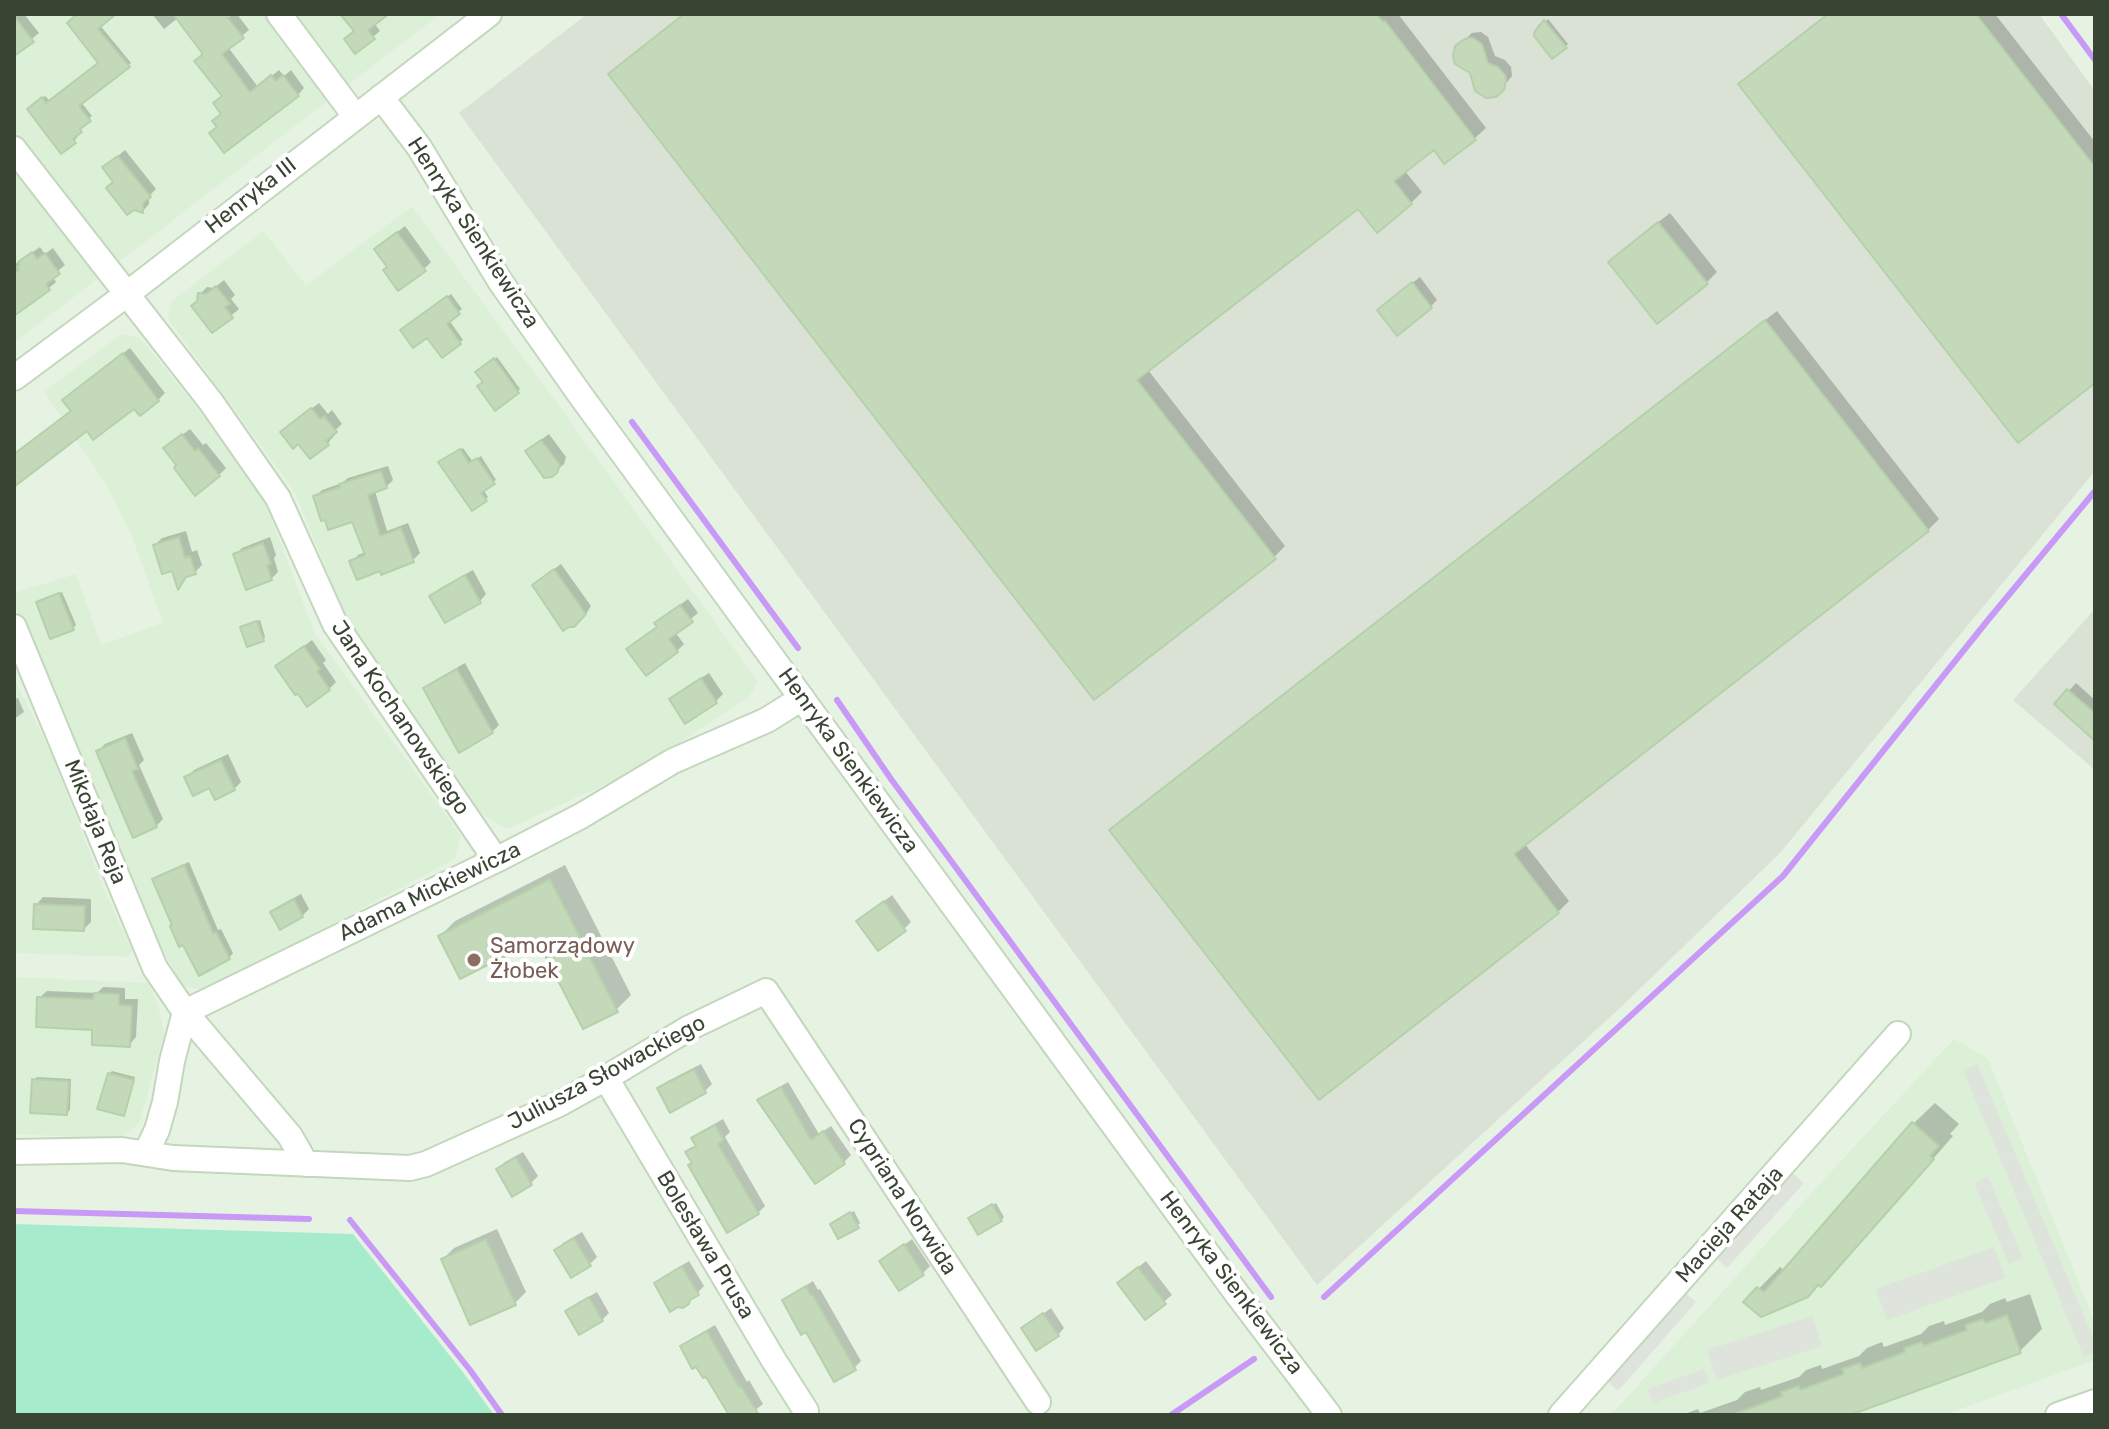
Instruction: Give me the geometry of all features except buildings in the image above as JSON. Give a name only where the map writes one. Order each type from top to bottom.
[{"type":"street","points":[[279,14],[355,116]]},
{"type":"street","name":"Henryka III","points":[[14,378],[489,14]]},
{"type":"street","name":"Henryka Sienkiewicza","points":[[381,97],[419,147],[500,281],[1237,1294],[1329,1415]]},
{"type":"street","name":"Jana Kochanowskiego","points":[[14,149],[211,402],[278,498],[335,624],[496,860]]},
{"type":"street","name":"Mikołaja Reja","points":[[14,627],[155,968],[185,1012],[290,1136],[306,1164]]},
{"type":"street","name":"Adama Mickiewicza","points":[[185,1012],[496,860],[581,816],[673,761],[767,720],[802,698]]},
{"type":"street","name":"Juliusza Słowackiego","points":[[306,1164],[410,1168],[426,1164],[559,1104],[689,1028],[766,991]]},
{"type":"street","name":"Cypriana Norwida","points":[[766,991],[1038,1402]]},
{"type":"street","points":[[146,1153],[165,1102],[185,1012]]},
{"type":"street","name":"Macieja Rataja","points":[[1561,1415],[1898,1034]]},
{"type":"street","name":"Bolesława Prusa","points":[[606,1078],[806,1411]]},
{"type":"street","points":[[14,1152],[122,1150],[173,1158],[306,1164]]},
{"type":"street","points":[[2058,1415],[2095,1402]]},
{"type":"shaded area","points":[[14,14],[440,14],[14,343]]},
{"type":"shaded area","points":[[587,14],[2039,14],[2095,91],[2095,471],[1780,853],[1621,1007],[1317,1285],[459,113]]},
{"type":"shaded area","points":[[412,207],[758,682],[749,697],[637,770],[507,829],[478,812],[344,614],[295,492],[168,319],[171,302],[263,231],[306,285]]},
{"type":"shaded area","points":[[122,334],[140,338],[264,498],[314,632],[461,836],[455,859],[206,991],[183,986],[161,948],[14,603],[14,593],[76,574],[101,645],[163,623],[133,539],[104,481],[44,391]]},
{"type":"shaded area","points":[[2095,609],[2095,770],[2013,700]]},
{"type":"shaded area","points":[[14,678],[52,755],[105,892],[132,950],[128,957],[14,953]]},
{"type":"shaded area","points":[[14,977],[148,983],[158,1004],[164,1034],[139,1124],[118,1139],[14,1134]]},
{"type":"shaded area","points":[[1954,1039],[1988,1059],[2095,1323],[2095,1360],[1944,1415],[1611,1415],[1828,1175]]},
{"type":"shaded area","points":[[1977,1064],[2095,1342],[2095,1353],[2084,1357],[1963,1070]]},
{"type":"shaded area","points":[[1790,1171],[1804,1183],[1727,1268],[1714,1256]]},
{"type":"shaded area","points":[[1988,1177],[2023,1258],[2009,1264],[1974,1183]]},
{"type":"shaded area","points":[[1994,1247],[2005,1278],[1887,1320],[1876,1289]]},
{"type":"shaded area","points":[[1682,1290],[1696,1302],[1618,1391],[1604,1378]]},
{"type":"shaded area","points":[[1812,1316],[1822,1346],[1717,1380],[1707,1350]]},
{"type":"shaded area","points":[[1704,1369],[1709,1383],[1653,1403],[1648,1389]]},
{"type":"green space","points":[[14,1224],[353,1234],[494,1415],[14,1415]]},
{"type":"waterway","points":[[2061,14],[2095,60]]},
{"type":"waterway","points":[[632,422],[798,648]]},
{"type":"waterway","points":[[1324,1297],[1783,876],[2095,491]]},
{"type":"waterway","points":[[837,700],[891,779],[1271,1297]]},
{"type":"waterway","points":[[14,1211],[309,1219]]},
{"type":"waterway","points":[[350,1220],[470,1370],[502,1415]]},
{"type":"waterway","points":[[1171,1415],[1254,1359]]},
{"type":"place","name":"Samorządowy Żłobek","points":[[474,960]]}]
